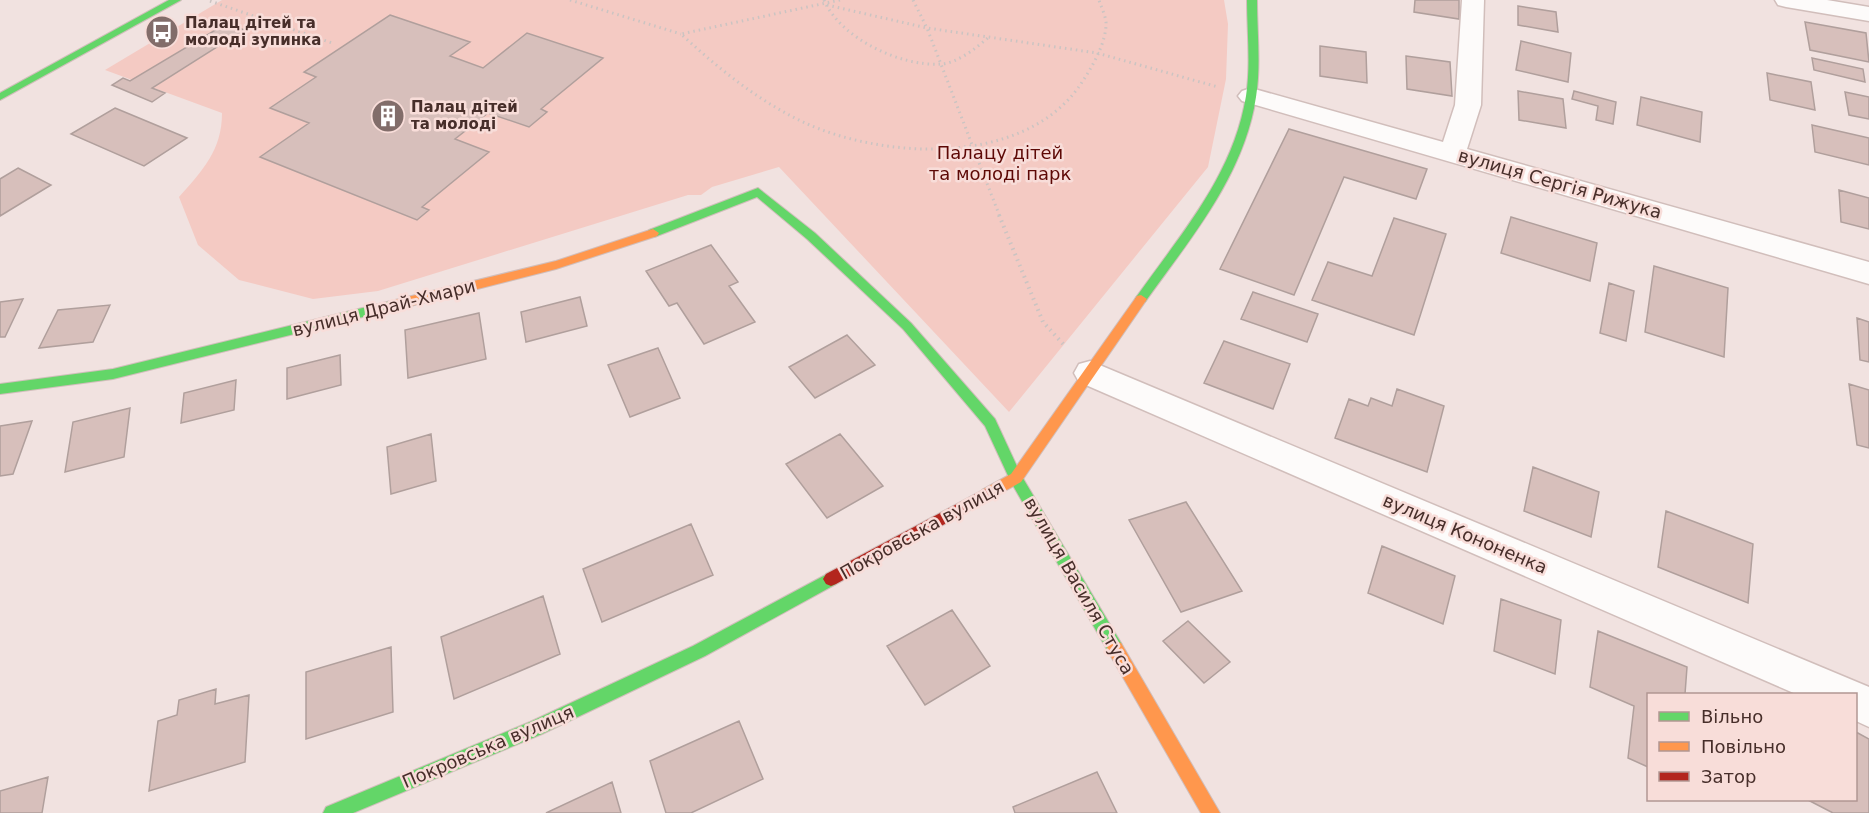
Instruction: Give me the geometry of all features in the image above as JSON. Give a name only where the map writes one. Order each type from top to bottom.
[{"type":"street","points":[[0,97],[176,0]]},
{"type":"street","name":"Покровська вулиця","points":[[332,813],[536,728],[699,651],[1016,478],[1223,182],[1245,123],[1251,96],[1254,44],[1252,0]]},
{"type":"street","points":[[1453,153],[1468,105],[1473,0]]},
{"type":"street","points":[[1786,0],[1869,15]]},
{"type":"street","name":"вулиця Сергія Рижука","points":[[1251,96],[1869,273]]},
{"type":"street","name":"вулиця Драй-Хмари","points":[[0,389],[113,374],[522,274],[623,245],[758,192]]},
{"type":"street","name":"вулиця Василя Стуса","points":[[758,192],[811,236],[907,326],[990,423],[1016,478],[1211,813]]},
{"type":"street","name":"вулиця Кононенка","points":[[1090,373],[1838,693]]},
{"type":"path","points":[[212,0],[210,1],[332,43]]},
{"type":"path","points":[[570,0],[681,34],[710,62],[744,86],[820,129],[851,139],[905,147],[949,150],[971,148],[999,141],[1049,115],[1074,96],[1097,53],[1107,23],[1099,0]]},
{"type":"path","points":[[824,0],[825,5],[843,26],[873,48],[942,64],[975,49],[989,37]]},
{"type":"path","points":[[681,34],[840,0]]},
{"type":"path","points":[[913,0],[942,64],[971,148],[1043,322],[1090,373]]},
{"type":"path","points":[[825,5],[927,28],[1097,53],[1251,96]]},
{"type":"green space","name":"Палацу дітей та молоді парк","points":[[222,0],[1224,0],[1228,24],[1226,79],[1208,167],[1009,412],[779,167],[712,187],[701,195],[688,195],[378,291],[313,299],[239,280],[198,245],[179,197],[210,159],[219,138],[222,113],[105,70]]},
{"type":"building","points":[[1415,0],[1459,0],[1459,19],[1414,12]]},
{"type":"building","points":[[1518,6],[1556,12],[1558,32],[1518,25]]},
{"type":"building","name":"Палац дітей та молоді","points":[[390,15],[470,42],[450,56],[483,68],[527,33],[603,58],[541,109],[547,112],[529,127],[488,113],[455,139],[489,152],[422,207],[429,210],[417,220],[260,157],[309,123],[270,108],[316,77],[304,72]]},
{"type":"building","points":[[1805,22],[1866,33],[1869,62],[1810,50]]},
{"type":"building","points":[[227,23],[244,30],[152,88],[165,93],[152,102],[112,85],[123,78],[130,81]]},
{"type":"building","points":[[1521,41],[1571,53],[1568,82],[1516,70]]},
{"type":"building","points":[[1320,46],[1366,52],[1367,83],[1320,76]]},
{"type":"building","points":[[1406,56],[1450,62],[1452,96],[1407,89]]},
{"type":"building","points":[[1812,58],[1863,69],[1865,82],[1814,70]]},
{"type":"building","points":[[1767,73],[1811,82],[1815,110],[1770,100]]},
{"type":"building","points":[[1518,91],[1563,99],[1566,128],[1519,120]]},
{"type":"building","points":[[1574,91],[1616,102],[1613,124],[1596,120],[1598,106],[1572,99]]},
{"type":"building","points":[[1845,92],[1869,97],[1869,119],[1849,115]]},
{"type":"building","points":[[1641,97],[1702,112],[1700,142],[1637,125]]},
{"type":"building","points":[[115,108],[187,138],[144,166],[71,134]]},
{"type":"building","points":[[1812,125],[1869,138],[1869,165],[1815,152]]},
{"type":"building","points":[[1289,129],[1427,169],[1416,199],[1344,177],[1294,295],[1220,269]]},
{"type":"building","points":[[18,168],[51,185],[0,216],[0,179]]},
{"type":"building","points":[[1839,190],[1869,198],[1869,229],[1841,222]]},
{"type":"building","points":[[1511,217],[1597,243],[1590,281],[1501,253]]},
{"type":"building","points":[[1394,218],[1446,234],[1414,335],[1312,300],[1328,262],[1372,276]]},
{"type":"building","points":[[711,245],[738,282],[729,286],[755,322],[704,344],[677,303],[669,306],[646,271]]},
{"type":"building","points":[[1654,266],[1728,288],[1724,357],[1645,332]]},
{"type":"building","points":[[1609,283],[1634,291],[1626,341],[1600,333]]},
{"type":"building","points":[[1253,292],[1318,314],[1307,342],[1241,319]]},
{"type":"building","points":[[580,297],[587,326],[526,342],[521,312]]},
{"type":"building","points":[[23,299],[5,337],[0,337],[0,302]]},
{"type":"building","points":[[110,305],[93,342],[39,348],[58,310]]},
{"type":"building","points":[[479,313],[486,359],[408,378],[405,330]]},
{"type":"building","points":[[1857,318],[1869,322],[1869,362],[1860,360]]},
{"type":"building","points":[[847,335],[875,365],[815,398],[789,367]]},
{"type":"building","points":[[1224,341],[1290,364],[1273,409],[1204,383]]},
{"type":"building","points":[[658,348],[680,398],[630,417],[608,365]]},
{"type":"building","points":[[340,355],[341,385],[287,399],[287,368]]},
{"type":"building","points":[[236,380],[234,410],[181,423],[184,393]]},
{"type":"building","points":[[1849,384],[1869,390],[1869,448],[1857,445]]},
{"type":"building","points":[[1397,389],[1444,406],[1427,472],[1335,438],[1349,399],[1368,406],[1371,398],[1392,406]]},
{"type":"building","points":[[130,408],[124,457],[65,472],[73,422]]},
{"type":"building","points":[[32,421],[13,474],[0,476],[0,426]]},
{"type":"building","points":[[431,434],[436,481],[391,494],[387,447]]},
{"type":"building","points":[[840,434],[883,486],[827,518],[786,464]]},
{"type":"building","points":[[1533,467],[1599,492],[1591,537],[1524,511]]},
{"type":"building","points":[[1186,502],[1242,591],[1181,612],[1129,520]]},
{"type":"building","points":[[1666,511],[1753,544],[1748,603],[1658,567]]},
{"type":"building","points":[[691,524],[713,575],[602,622],[583,569]]},
{"type":"building","points":[[1382,546],[1455,576],[1443,624],[1368,593]]},
{"type":"building","points":[[543,596],[560,654],[454,699],[441,637]]},
{"type":"building","points":[[1501,599],[1561,620],[1555,674],[1494,651]]},
{"type":"building","points":[[952,610],[990,666],[925,705],[887,646]]},
{"type":"building","points":[[1188,621],[1230,662],[1204,683],[1163,641]]},
{"type":"building","points":[[1598,631],[1687,667],[1685,693],[1647,693],[1647,767],[1628,758],[1634,706],[1590,687]]},
{"type":"building","points":[[391,647],[393,712],[306,739],[306,672]]},
{"type":"building","points":[[216,689],[215,704],[249,695],[245,762],[149,791],[158,721],[177,715],[179,700]]},
{"type":"building","points":[[739,721],[763,779],[691,813],[666,813],[650,761]]},
{"type":"building","points":[[1857,733],[1869,739],[1869,813],[1833,813],[1810,801],[1857,801]]},
{"type":"building","points":[[1097,772],[1117,813],[1015,813],[1013,807]]},
{"type":"building","points":[[48,777],[42,813],[0,813],[0,791]]},
{"type":"building","points":[[612,782],[621,813],[546,813]]},
{"type":"traffic: fast","points":[[0,97],[176,0]]},
{"type":"traffic: fast","points":[[1141,299],[1209,204],[1236,152],[1251,96],[1252,0]]},
{"type":"traffic: fast","points":[[653,233],[758,192],[811,236],[907,326],[990,423],[1016,478],[1115,648]]},
{"type":"traffic: fast","points":[[0,389],[113,374],[391,306]]},
{"type":"traffic: fast","points":[[332,813],[536,728],[699,651],[831,579]]},
{"type":"traffic: slow","points":[[391,306],[556,265],[653,233]]},
{"type":"traffic: slow","points":[[987,494],[1016,478],[1141,299]]},
{"type":"traffic: slow","points":[[1115,648],[1211,813]]},
{"type":"traffic: jam","points":[[831,579],[987,494]]},
{"type":"place","name":"Палац дітей та молоді зупинка","points":[[162,32]]},
{"type":"place","name":"Палац дітей та молоді","points":[[388,116]]}]
